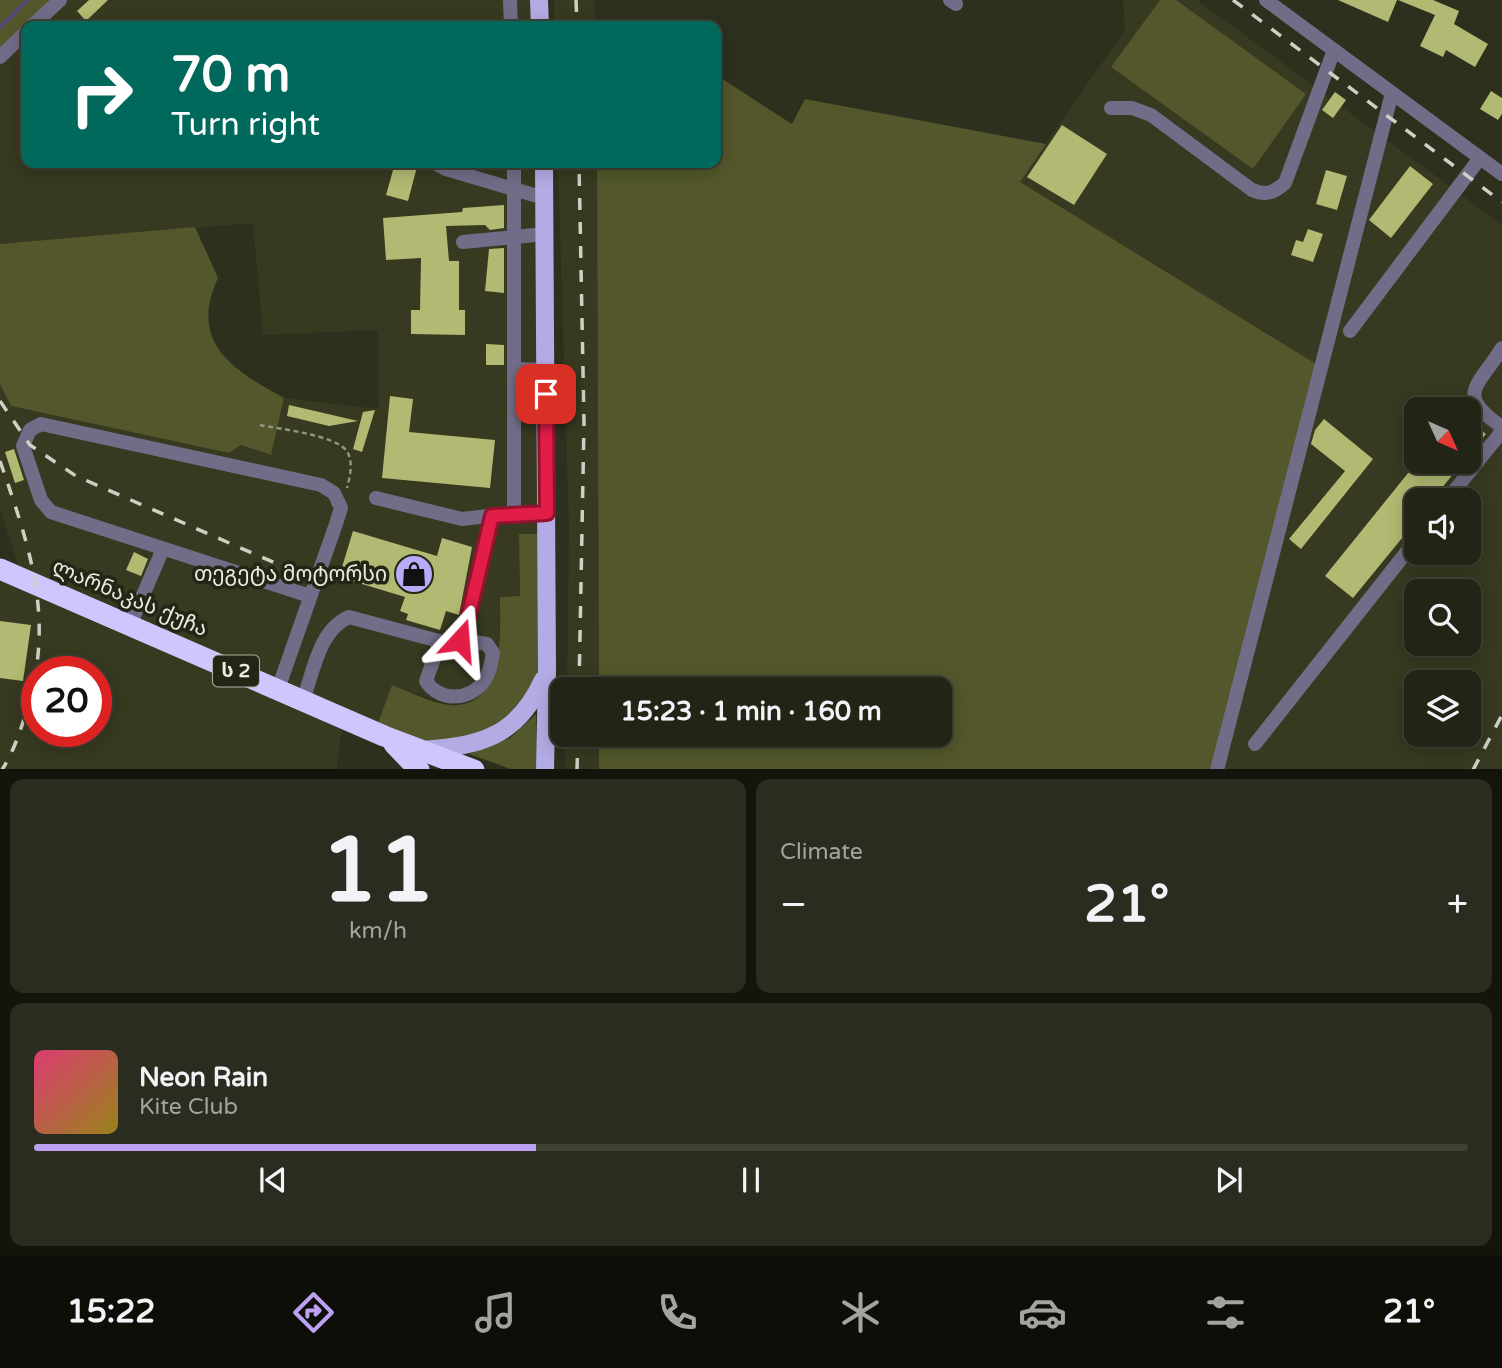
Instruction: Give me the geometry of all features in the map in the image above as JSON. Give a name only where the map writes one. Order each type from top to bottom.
[{"type":"highway","name":"ლარნაკას ქუჩა","points":[[0,569],[384,736],[421,760],[474,769]]},
{"type":"main road","points":[[539,0],[540,21]]},
{"type":"main road","points":[[544,168],[548,670],[545,769]]},
{"type":"main road","points":[[421,760],[498,734],[533,703],[548,670]]},
{"type":"street","points":[[37,21],[60,0]]},
{"type":"street","points":[[510,0],[511,21]]},
{"type":"street","points":[[1266,0],[1502,174]]},
{"type":"street","points":[[0,57],[21,37]]},
{"type":"street","points":[[1111,108],[1132,108],[1151,115],[1262,195],[1275,191],[1285,183],[1334,50]]},
{"type":"street","points":[[1217,769],[1392,93]]},
{"type":"street","points":[[1350,331],[1480,158]]},
{"type":"street","points":[[444,168],[544,198]]},
{"type":"street","points":[[514,168],[514,513]]},
{"type":"street","points":[[463,242],[545,234]]},
{"type":"street","points":[[1456,488],[1502,429],[1480,411],[1473,401],[1474,390],[1502,348]]},
{"type":"street","points":[[515,369],[546,370]]},
{"type":"street","points":[[278,689],[341,508],[334,493],[321,485],[41,424],[30,430],[23,446],[41,500],[51,512],[310,596]]},
{"type":"street","points":[[376,498],[461,519],[514,513],[547,513]]},
{"type":"street","points":[[303,700],[327,634],[335,623],[349,617],[440,642],[450,644],[460,640],[464,635],[492,516]]},
{"type":"street","points":[[131,625],[163,549]]},
{"type":"street","points":[[1255,744],[1404,555]]},
{"type":"street","points":[[440,642],[426,681],[434,692],[448,696],[464,695],[484,682],[493,653],[487,644],[460,640]]},
{"type":"path","points":[[260,425],[330,440],[345,450],[351,462],[341,508]]},
{"type":"shaded area","points":[[0,0],[60,0],[38,21],[21,21],[21,37],[0,57]]},
{"type":"shaded area","points":[[61,0],[539,0],[540,21],[38,21]]},
{"type":"shaded area","points":[[554,0],[594,0],[596,21],[554,21]]},
{"type":"shaded area","points":[[1123,0],[1197,0],[1502,225],[1502,769],[1217,769],[1019,182],[1125,30]]},
{"type":"shaded area","points":[[1160,0],[1176,0],[1306,94],[1253,169],[1111,67]]},
{"type":"shaded area","points":[[21,37],[21,168],[544,168],[547,534],[519,534],[520,596],[500,597],[499,659],[489,686],[472,700],[449,705],[392,685],[375,731],[343,718],[337,769],[0,769],[0,569],[22,577],[0,509],[0,384],[11,406],[229,453],[241,445],[271,455],[284,398],[379,409],[378,330],[263,335],[253,223],[0,244],[0,57]]},
{"type":"shaded area","points":[[721,78],[792,124],[805,99],[1046,144],[1020,182],[1321,367],[1217,769],[599,769],[599,747],[952,747],[952,677],[599,677],[597,168],[721,168]]},
{"type":"shaded area","points":[[558,168],[597,168],[599,677],[567,677],[569,529]]},
{"type":"shaded area","points":[[195,227],[218,278],[210,301],[208,320],[212,337],[233,365],[284,398],[271,455],[241,445],[229,453],[11,406],[0,384],[0,244]]},
{"type":"shaded area","points":[[519,534],[547,534],[547,670],[533,703],[462,747],[375,731],[392,685],[449,705],[468,703],[481,695],[496,666],[500,597],[520,596]]},
{"type":"shaded area","points":[[536,714],[537,769],[511,769],[469,754],[510,738]]},
{"type":"shaded area","points":[[566,747],[599,747],[599,769],[565,769]]},
{"type":"building","points":[[89,0],[108,0],[86,21],[77,11]]},
{"type":"building","points":[[1338,0],[1397,0],[1388,22]]},
{"type":"building","points":[[1398,0],[1433,0],[1459,11],[1454,24],[1488,44],[1475,67],[1446,50],[1443,57],[1420,46],[1435,15]]},
{"type":"building","points":[[1491,91],[1502,98],[1502,114],[1498,120],[1480,109]]},
{"type":"building","points":[[1335,92],[1346,100],[1333,118],[1322,110]]},
{"type":"building","points":[[1062,125],[1107,154],[1074,205],[1027,177]]},
{"type":"building","points":[[1410,166],[1433,184],[1391,238],[1369,220]]},
{"type":"building","points":[[394,168],[417,168],[408,201],[386,195]]},
{"type":"building","points":[[1326,170],[1347,176],[1337,210],[1316,204]]},
{"type":"building","points":[[504,205],[504,228],[490,230],[485,225],[446,226],[449,261],[459,261],[459,310],[465,310],[465,335],[411,334],[411,310],[420,310],[421,258],[386,260],[383,218],[462,212],[463,208]]},
{"type":"building","points":[[1308,229],[1323,234],[1313,262],[1291,255],[1296,240],[1303,242]]},
{"type":"building","points":[[504,248],[504,293],[485,291],[489,249]]},
{"type":"building","points":[[486,344],[504,345],[504,365],[486,365]]},
{"type":"building","points":[[390,396],[413,399],[409,432],[495,440],[490,488],[382,478]]},
{"type":"building","points":[[289,405],[358,421],[329,426],[287,416]]},
{"type":"building","points":[[375,410],[362,452],[353,449],[363,412]]},
{"type":"building","points":[[1324,419],[1373,459],[1301,549],[1289,539],[1345,471],[1311,444],[1315,430]]},
{"type":"building","points":[[14,449],[24,480],[15,483],[5,452]]},
{"type":"building","points":[[1407,474],[1453,474],[1442,488],[1404,488],[1404,536],[1353,598],[1325,576]]},
{"type":"building","points":[[353,531],[437,556],[442,538],[472,547],[459,615],[446,611],[440,630],[406,620],[408,614],[400,611],[405,597],[339,577]]},
{"type":"building","points":[[134,552],[148,559],[141,576],[126,570]]},
{"type":"building","points":[[0,621],[31,625],[27,656],[21,656],[21,681],[0,678]]},
{"type":"waterway","points":[[0,27],[28,0]]},
{"type":"railway","points":[[576,0],[577,21]]},
{"type":"railway","points":[[1233,0],[1502,202]]},
{"type":"railway","points":[[579,168],[584,423],[579,677]]},
{"type":"railway","points":[[0,401],[30,445],[76,476],[314,580]]},
{"type":"railway","points":[[0,461],[30,556],[39,617],[39,649],[34,681],[18,737],[3,769]]},
{"type":"railway","points":[[1474,769],[1502,715]]},
{"type":"railway","points":[[577,769],[578,747]]},
{"type":"place","name":"თეგეტა მოტორსი","points":[[414,574]]},
{"type":"route","points":[[460,640],[464,635],[492,516],[547,513],[546,394]]}]
